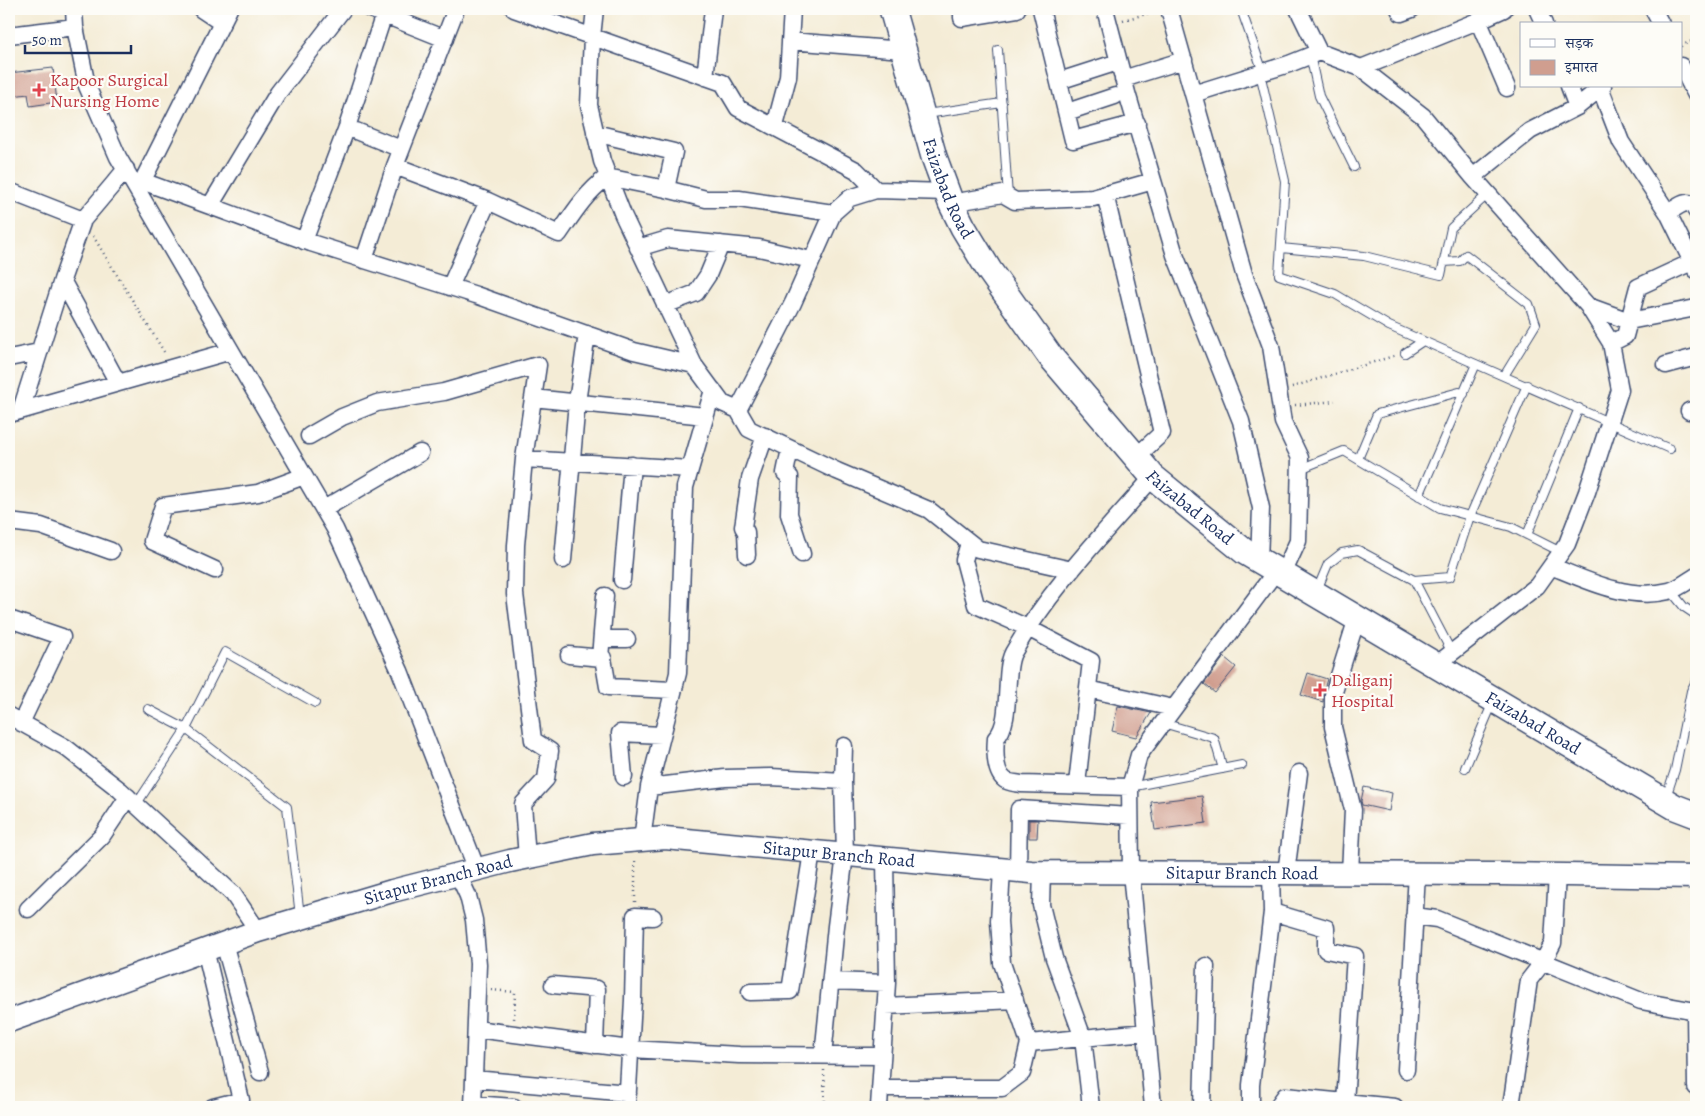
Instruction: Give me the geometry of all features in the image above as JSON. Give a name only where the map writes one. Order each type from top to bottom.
[{"type":"main road","name":"Faizabad Road","points":[[892,9],[934,157],[962,227],[988,270],[1050,356],[1152,477],[1245,552],[1357,618],[1444,659],[1494,700],[1664,801],[1696,815]]},
{"type":"street","points":[[74,9],[75,27],[87,86],[118,157],[140,186],[231,351],[335,529],[400,670],[467,872],[468,896],[474,920],[478,964],[473,1106],[514,1107]]},
{"type":"street","points":[[140,186],[225,16],[201,9]]},
{"type":"street","points":[[210,206],[278,93],[343,9]]},
{"type":"street","points":[[364,260],[394,166],[456,9]]},
{"type":"street","points":[[514,9],[723,83],[738,108],[856,170],[876,190]]},
{"type":"street","points":[[595,9],[589,105],[607,177],[638,248],[694,365],[722,403],[738,410],[749,428],[790,449],[928,510],[978,549],[1072,570]]},
{"type":"street","points":[[705,77],[713,9]]},
{"type":"street","points":[[775,126],[788,77],[792,9]]},
{"type":"street","points":[[962,9],[962,18],[1017,9]]},
{"type":"street","points":[[1042,9],[1073,140],[1137,123]]},
{"type":"street","points":[[1298,9],[1314,54]]},
{"type":"street","points":[[1400,9],[1401,13],[1412,9]]},
{"type":"street","points":[[1360,68],[1483,15],[1504,9]]},
{"type":"street","points":[[1538,9],[1543,22]]},
{"type":"street","points":[[1653,9],[1660,22]]},
{"type":"street","points":[[1152,1107],[1131,872],[1130,787],[1139,755],[1273,569],[1298,541],[1300,469],[1300,458],[1283,422],[1271,346],[1244,274],[1184,60],[1162,10]]},
{"type":"street","points":[[304,240],[347,127],[377,12],[445,39]]},
{"type":"street","points":[[1483,15],[1507,88]]},
{"type":"street","points":[[1107,16],[1118,62],[1175,255],[1241,421],[1273,569]]},
{"type":"street","points":[[9,35],[75,27]]},
{"type":"street","points":[[790,41],[903,50]]},
{"type":"street","points":[[1193,94],[1262,73],[1314,54],[1360,68],[1423,116],[1473,177],[1588,306],[1612,343],[1620,390],[1587,492],[1567,544],[1537,586],[1444,659]]},
{"type":"street","points":[[1123,78],[1184,60]]},
{"type":"street","points":[[1059,81],[1118,62]]},
{"type":"street","points":[[1682,68],[1696,95]]},
{"type":"street","points":[[1570,88],[1578,107]]},
{"type":"street","points":[[1473,177],[1530,131],[1578,107],[1602,88],[1621,142],[1668,214],[1695,264],[1638,287],[1625,336],[1612,343]]},
{"type":"street","points":[[1067,112],[1115,96]]},
{"type":"street","points":[[356,131],[401,149]]},
{"type":"street","points":[[595,133],[674,152],[666,189]]},
{"type":"street","points":[[394,166],[488,201],[560,234],[582,200],[607,177],[706,198],[739,199],[833,213]]},
{"type":"street","points":[[15,412],[39,352],[83,220],[126,169]]},
{"type":"street","points":[[738,410],[793,303],[833,213],[850,198],[876,190],[949,198],[1003,194],[1015,201],[1093,198],[1153,180]]},
{"type":"street","points":[[140,186],[210,206],[304,240],[450,287],[634,351],[694,365]]},
{"type":"street","points":[[9,191],[83,220]]},
{"type":"street","points":[[1105,194],[1162,433],[1136,457]]},
{"type":"street","points":[[450,287],[488,201]]},
{"type":"street","points":[[1668,214],[1684,203],[1689,202],[1694,205],[1696,211]]},
{"type":"street","points":[[638,248],[668,239],[759,248],[812,260]]},
{"type":"street","points":[[665,305],[696,293],[708,274],[721,244]]},
{"type":"street","points":[[62,280],[118,383]]},
{"type":"street","points":[[1588,306],[1629,321],[1696,308]]},
{"type":"street","points":[[563,560],[577,402],[586,334]]},
{"type":"street","points":[[15,412],[231,351]]},
{"type":"street","points":[[9,358],[39,352]]},
{"type":"street","points":[[1666,364],[1696,357]]},
{"type":"street","points":[[308,436],[342,417],[377,403],[444,392],[538,364],[524,459],[516,545],[515,594],[533,740],[550,751],[546,779],[522,804],[526,858]]},
{"type":"street","points":[[639,840],[649,787],[678,673],[685,486],[712,390]]},
{"type":"street","points":[[533,398],[705,416]]},
{"type":"street","points":[[747,555],[746,532],[743,527],[748,489],[765,436]]},
{"type":"street","points":[[790,449],[785,473],[790,477],[789,514],[802,554]]},
{"type":"street","points":[[324,510],[420,453]]},
{"type":"street","points":[[524,459],[690,468]]},
{"type":"street","points":[[622,580],[632,465]]},
{"type":"street","points":[[215,570],[152,540],[163,506],[258,493],[304,476]]},
{"type":"street","points":[[1130,787],[1077,784],[1021,784],[1006,781],[998,771],[996,738],[1000,734],[1005,720],[1012,656],[1028,628],[1072,570],[1152,477]]},
{"type":"street","points":[[9,522],[41,526],[111,551]]},
{"type":"street","points":[[968,543],[964,560],[976,605],[1028,628],[1091,660],[1077,784]]},
{"type":"street","points":[[1551,566],[1593,584],[1636,594],[1671,591],[1696,576]]},
{"type":"street","points":[[600,658],[605,596]]},
{"type":"street","points":[[1350,873],[1353,810],[1333,727],[1333,695],[1357,618]]},
{"type":"street","points":[[9,619],[62,637],[15,719],[64,747],[132,801],[233,894],[258,931]]},
{"type":"street","points":[[602,640],[627,639]]},
{"type":"street","points":[[569,655],[603,658],[608,687],[673,690]]},
{"type":"street","points":[[1088,689],[1173,708]]},
{"type":"street","points":[[624,777],[620,733],[662,735]]},
{"type":"street","points":[[823,1056],[845,855],[844,746]]},
{"type":"street","points":[[1251,1107],[1251,1085],[1272,912],[1299,773]]},
{"type":"street","points":[[649,787],[725,778],[771,777],[843,781]]},
{"type":"street","points":[[28,909],[102,836],[132,801]]},
{"type":"street","points":[[880,1088],[1002,1088],[1022,1073],[1030,1043],[1002,963],[999,921],[1010,870],[1019,809],[1130,816]]},
{"type":"street","name":"Sitapur Branch Road","points":[[9,1021],[258,931],[392,891],[526,858],[593,844],[639,840],[665,838],[1042,872],[1417,873],[1696,877]]},
{"type":"street","points":[[750,992],[790,991],[812,852]]},
{"type":"street","points":[[879,1107],[886,983],[885,859]]},
{"type":"street","points":[[1042,872],[1041,904],[1054,958],[1083,1038],[1092,1107]]},
{"type":"street","points":[[1406,1070],[1417,873]]},
{"type":"street","points":[[1512,1107],[1529,980],[1553,942],[1558,875]]},
{"type":"street","points":[[1272,912],[1326,928],[1326,950],[1355,956],[1345,1102]]},
{"type":"street","points":[[474,1080],[627,1100],[633,1000],[634,916],[653,917]]},
{"type":"street","points":[[1414,916],[1437,919],[1641,1002],[1695,1011],[1696,1087]]},
{"type":"street","points":[[214,946],[260,1072]]},
{"type":"street","points":[[213,1107],[241,1100],[214,946]]},
{"type":"street","points":[[1202,1107],[1206,966]]},
{"type":"street","points":[[831,981],[886,983]]},
{"type":"street","points":[[553,985],[596,989],[595,1044]]},
{"type":"street","points":[[885,1006],[1015,1000]]},
{"type":"street","points":[[476,1029],[630,1049],[739,1055],[882,1056]]},
{"type":"street","points":[[1030,1043],[1146,1032]]},
{"type":"street","points":[[1277,1107],[1285,1096],[1396,1107]]},
{"type":"lane","points":[[1241,9],[1262,73],[1285,181],[1279,275],[1335,294],[1389,326],[1670,448]]},
{"type":"lane","points":[[998,50],[1008,197]]},
{"type":"lane","points":[[1314,54],[1320,96],[1354,167]]},
{"type":"lane","points":[[922,114],[1002,103]]},
{"type":"lane","points":[[1281,248],[1364,256],[1441,275],[1451,228],[1488,194]]},
{"type":"lane","points":[[1444,262],[1460,261],[1466,255],[1529,304],[1536,324],[1504,376]]},
{"type":"lane","points":[[1405,353],[1423,341]]},
{"type":"lane","points":[[1419,496],[1476,364]]},
{"type":"lane","points":[[1315,593],[1328,564],[1342,552],[1358,550],[1414,580],[1450,578],[1470,516],[1526,386]]},
{"type":"lane","points":[[1358,459],[1377,414],[1459,392],[1464,394]]},
{"type":"lane","points":[[1527,535],[1580,408]]},
{"type":"lane","points":[[1300,469],[1344,451],[1440,508],[1511,527],[1561,552]]},
{"type":"lane","points":[[1414,580],[1444,659]]},
{"type":"lane","points":[[1671,591],[1684,607],[1696,615]]},
{"type":"lane","points":[[132,801],[186,729],[225,652],[315,703]]},
{"type":"lane","points":[[1664,801],[1674,770],[1691,691],[1696,681]]},
{"type":"lane","points":[[1464,768],[1494,700]]},
{"type":"lane","points":[[148,709],[186,729],[288,807],[300,918]]},
{"type":"lane","points":[[1163,723],[1214,738],[1222,769]]},
{"type":"lane","points":[[1130,787],[1242,765]]},
{"type":"path","points":[[1107,16],[1162,10]]},
{"type":"path","points":[[1682,46],[1696,39]]},
{"type":"path","points":[[83,220],[174,367]]},
{"type":"path","points":[[1278,391],[1405,353]]},
{"type":"path","points":[[1281,407],[1335,401]]},
{"type":"path","points":[[634,916],[639,840]]},
{"type":"path","points":[[477,989],[515,992],[514,1034]]},
{"type":"path","points":[[823,1056],[825,1107]]},
{"type":"building","points":[[53,68],[57,102],[30,106],[28,94],[12,96],[9,73]]},
{"type":"building","points":[[1224,657],[1236,667],[1215,693],[1204,684]]},
{"type":"building","points":[[1308,673],[1327,679],[1323,692],[1323,702],[1301,695]]},
{"type":"building","points":[[1118,706],[1151,713],[1136,737],[1112,731]]},
{"type":"building","points":[[1364,787],[1392,793],[1389,811],[1362,805]]},
{"type":"building","points":[[1202,796],[1206,823],[1155,830],[1151,802]]},
{"type":"building","points":[[1029,820],[1038,820],[1037,838],[1029,838]]},
{"type":"place","name":"Kapoor Surgical Nursing Home","points":[[39,90]]},
{"type":"place","name":"Daliganj Hospital","points":[[1320,690]]}]
